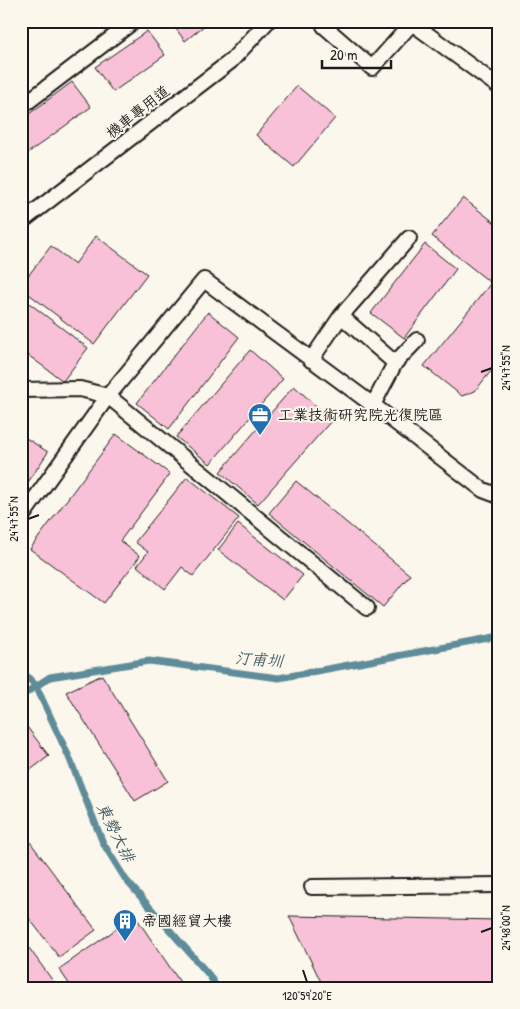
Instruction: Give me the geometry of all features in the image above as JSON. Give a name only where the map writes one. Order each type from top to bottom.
[{"type":"lane","points":[[21,107],[134,21]]},
{"type":"lane","name":"機車專用道","points":[[21,222],[231,60],[268,21]]},
{"type":"lane","points":[[324,26],[372,68],[412,23],[499,85]]},
{"type":"lane","points":[[311,360],[341,316],[409,238]]},
{"type":"lane","points":[[21,518],[108,396],[204,280],[373,405],[483,490],[499,496]]},
{"type":"lane","points":[[341,316],[395,363]]},
{"type":"lane","points":[[373,405],[395,363],[417,340]]},
{"type":"lane","points":[[21,390],[80,389],[108,396],[367,608]]},
{"type":"lane","points":[[312,887],[499,885]]},
{"type":"building","points":[[170,21],[210,21],[185,41]]},
{"type":"building","points":[[147,31],[165,55],[113,92],[95,67]]},
{"type":"building","points":[[72,82],[91,107],[21,158],[21,120]]},
{"type":"building","points":[[297,86],[335,118],[294,167],[256,135]]},
{"type":"building","points":[[463,198],[499,226],[499,361],[475,391],[462,396],[424,366],[491,283],[432,236]]},
{"type":"building","points":[[96,236],[147,274],[94,344],[21,288],[21,285],[51,246],[75,264]]},
{"type":"building","points":[[425,244],[456,269],[404,338],[371,313]]},
{"type":"building","points":[[25,300],[88,348],[63,381],[21,350],[21,306]]},
{"type":"building","points":[[208,312],[239,337],[169,429],[137,403]]},
{"type":"building","points":[[250,350],[283,379],[210,464],[176,437]]},
{"type":"building","points":[[294,386],[332,420],[258,504],[220,472]]},
{"type":"building","points":[[116,434],[170,474],[120,541],[140,556],[104,603],[30,549]]},
{"type":"building","points":[[21,435],[48,452],[21,493]]},
{"type":"building","points":[[187,477],[239,518],[193,576],[182,567],[165,589],[137,566],[148,552],[135,542]]},
{"type":"building","points":[[296,481],[410,575],[383,607],[269,513]]},
{"type":"building","points":[[238,524],[303,575],[283,600],[218,550]]},
{"type":"building","points":[[102,675],[168,781],[135,801],[66,692]]},
{"type":"building","points":[[24,723],[49,756],[21,777],[21,725]]},
{"type":"building","points":[[21,830],[96,930],[59,957],[21,908]]},
{"type":"building","name":"帝國經貿大樓","points":[[135,916],[184,988],[72,988],[59,969]]},
{"type":"building","points":[[289,916],[499,920],[499,988],[324,988]]},
{"type":"building","points":[[21,937],[58,988],[21,988]]},
{"type":"waterway","name":"汀甫圳","points":[[21,696],[50,677],[149,661],[279,678],[499,637]]},
{"type":"waterway","name":"東勢大排","points":[[21,670],[36,686],[69,757],[103,843],[126,880],[209,975],[217,988]]},
{"type":"place","name":"工業技術研究院光復院區","points":[[260,436]]},
{"type":"place","name":"帝國經貿大樓","points":[[125,942]]}]
